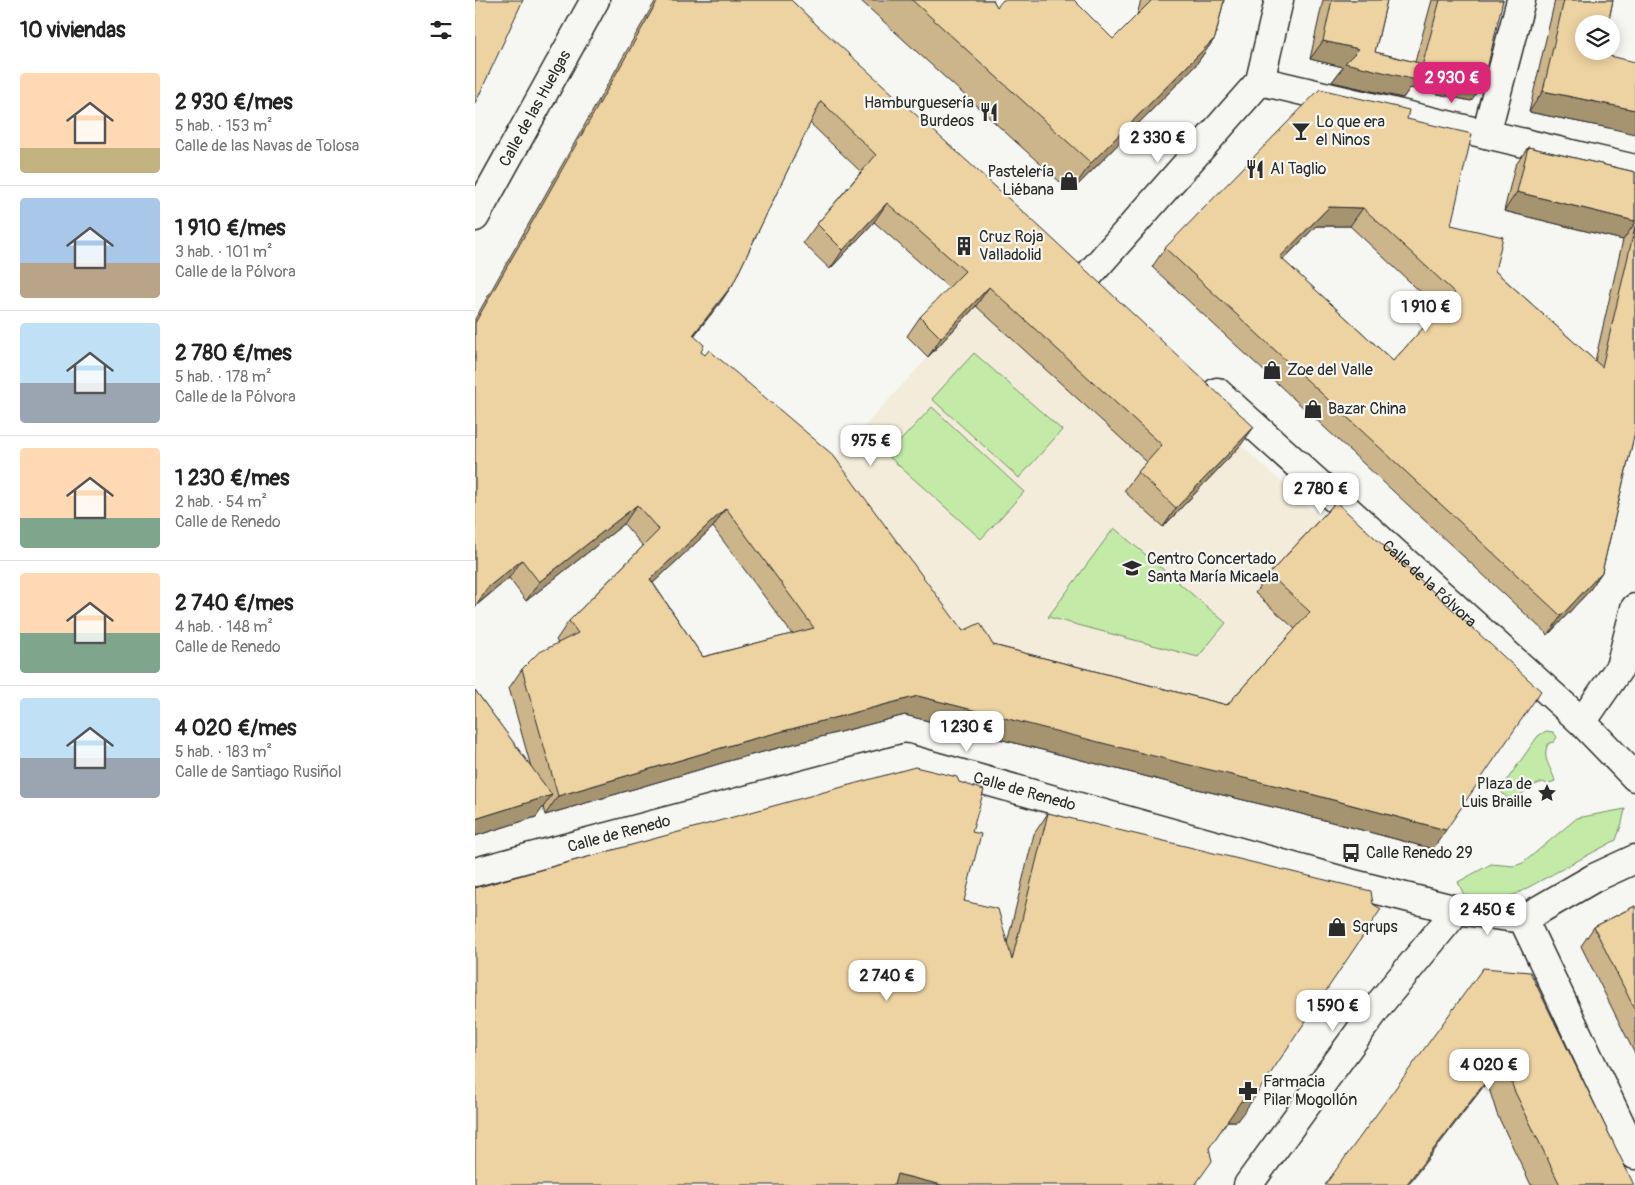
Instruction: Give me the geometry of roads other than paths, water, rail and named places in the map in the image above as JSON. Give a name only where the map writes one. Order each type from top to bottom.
[{"type":"street","name":"Calle de las Huelgas","points":[[475,217],[595,0]]},
{"type":"street","points":[[1067,256],[1095,283],[1260,81],[1279,0]]},
{"type":"street","points":[[1486,134],[1521,0]]},
{"type":"street","points":[[1260,81],[1635,168]]},
{"type":"street","name":"Calle de la Pólvora","points":[[1199,376],[1582,722]]},
{"type":"street","points":[[1635,608],[1620,667],[1582,722],[1635,777]]},
{"type":"street","name":"Calle de Renedo","points":[[475,872],[905,758],[1331,878],[1457,910]]},
{"type":"street","points":[[1248,1185],[1382,1001],[1457,910],[1523,919],[1594,878],[1635,859]]},
{"type":"street","points":[[1523,919],[1635,1155]]},
{"type":"place","name":"Hamburguesería Burdeos","points":[[989,112]]},
{"type":"place","name":"Lo que era el Ninos","points":[[1301,131]]},
{"type":"place","name":"Al Taglio","points":[[1255,169]]},
{"type":"place","name":"Pastelería Liébana","points":[[1069,181]]},
{"type":"place","name":"Cruz Roja Valladolid","points":[[964,246]]},
{"type":"place","name":"Zoe del Valle","points":[[1272,370]]},
{"type":"place","name":"Bazar China","points":[[1313,409]]},
{"type":"place","name":"Centro Concertado Santa María Micaela","points":[[1132,568]]},
{"type":"place","name":"Plaza de Luis Braille","points":[[1547,793]]},
{"type":"place","name":"Calle Renedo 29","points":[[1351,853]]},
{"type":"place","name":"Sqrups","points":[[1337,927]]},
{"type":"place","name":"Farmacia Pilar Mogollón","points":[[1248,1091]]}]
